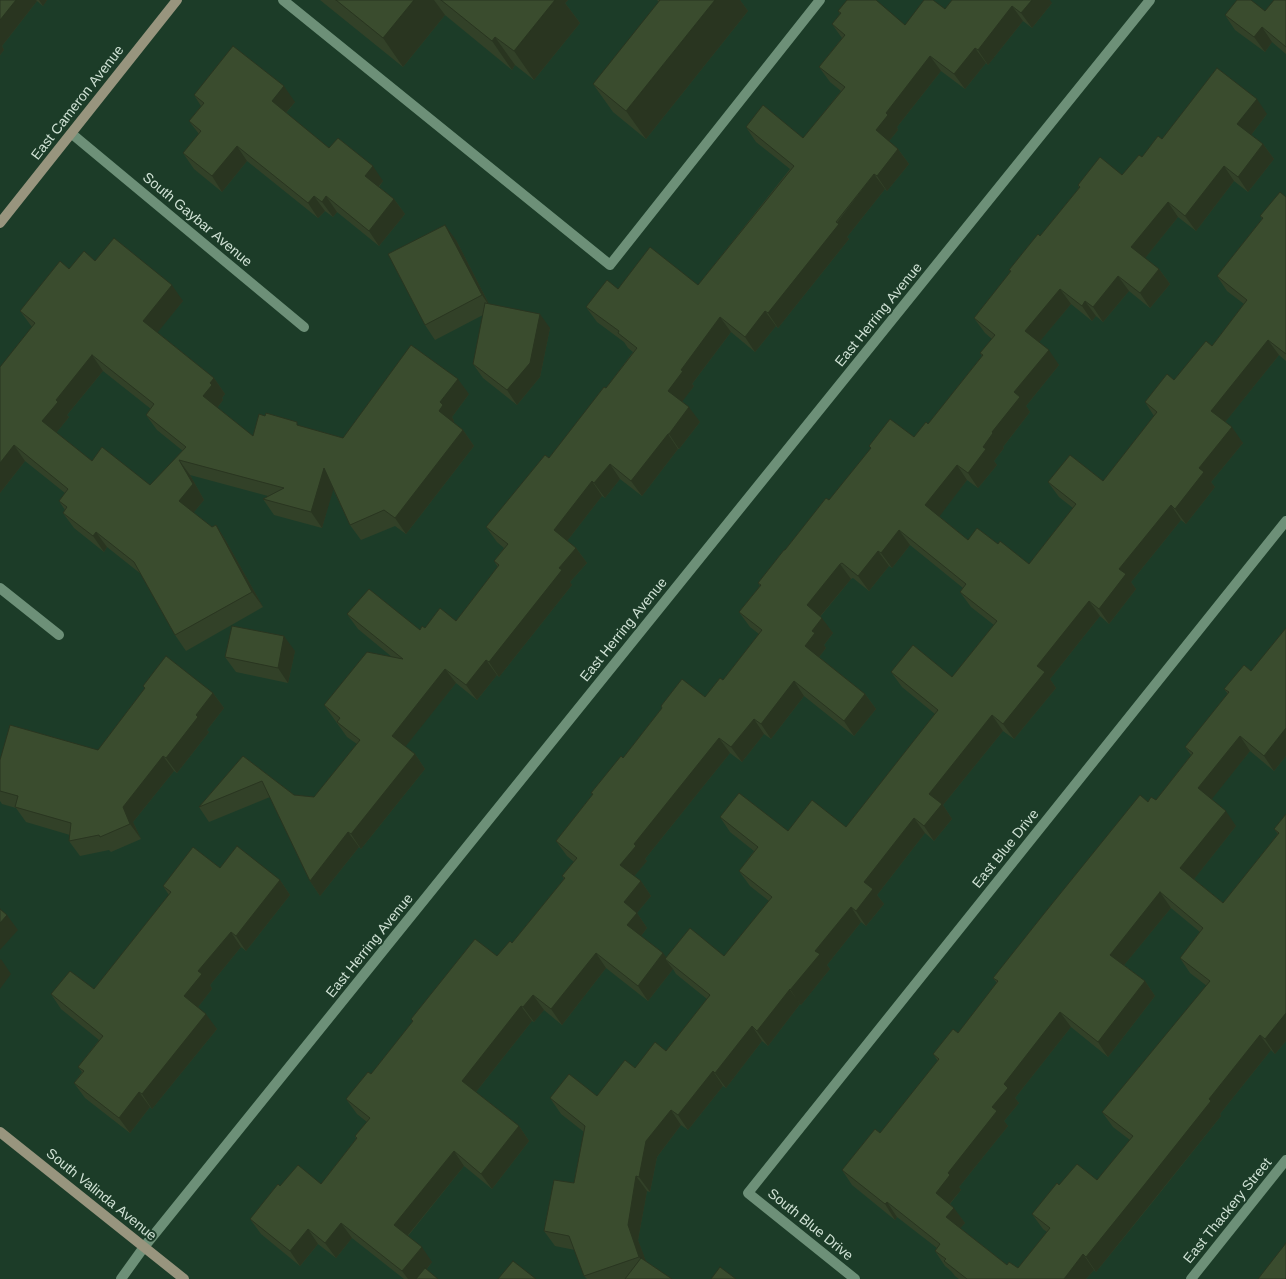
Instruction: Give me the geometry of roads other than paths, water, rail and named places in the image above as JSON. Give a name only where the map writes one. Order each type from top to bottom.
[{"type":"main road","name":"East Cameron Avenue","points":[[0,223],[177,0]]},
{"type":"main road","name":"South Valinda Avenue","points":[[0,1132],[184,1279]]},
{"type":"street","points":[[283,0],[610,265],[819,0]]},
{"type":"street","name":"East Herring Avenue","points":[[121,1279],[144,1247],[1150,0]]},
{"type":"street","name":"South Gaybar Avenue","points":[[72,134],[304,327]]},
{"type":"street","name":"East Blue Drive","points":[[748,1193],[1286,521]]},
{"type":"street","points":[[0,588],[59,636]]},
{"type":"street","name":"East Thackery Street","points":[[1191,1279],[1286,1160]]},
{"type":"street","name":"South Blue Drive","points":[[748,1193],[855,1279]]}]
